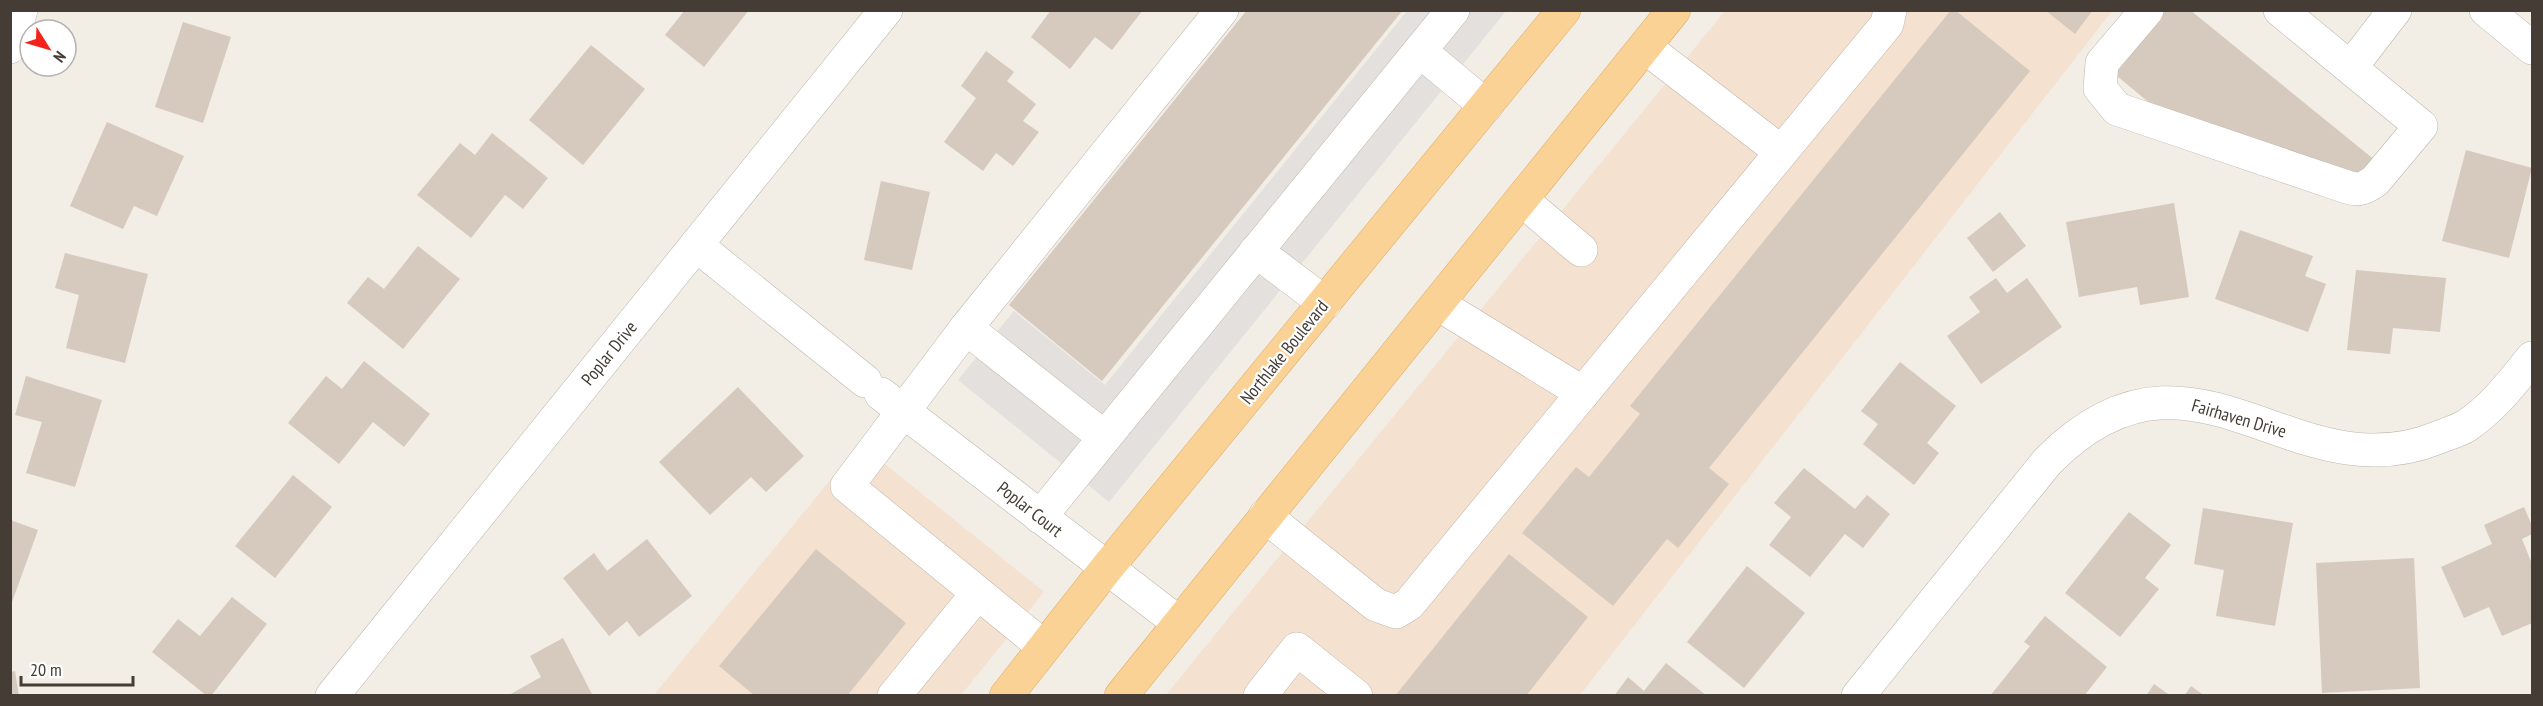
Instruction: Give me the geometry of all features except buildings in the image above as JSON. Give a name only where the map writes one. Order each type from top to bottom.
[{"type":"main road","name":"Northlake Boulevard","points":[[1006,696],[1106,569],[1564,10]]},
{"type":"main road","points":[[1121,696],[1674,10]]},
{"type":"street","points":[[10,47],[21,10]]},
{"type":"street","name":"Poplar Drive","points":[[332,696],[886,10]]},
{"type":"street","points":[[1044,647],[847,486],[883,395],[966,328],[1222,10]]},
{"type":"street","points":[[1040,517],[1453,10]]},
{"type":"street","points":[[1265,516],[1376,605],[1396,612],[1408,604],[1887,24],[1890,10]]},
{"type":"street","points":[[2147,10],[2102,63],[2100,88],[2117,109],[2358,190],[2375,181],[2421,126],[2280,10]]},
{"type":"street","points":[[2350,67],[2395,10]]},
{"type":"street","points":[[2486,10],[2532,48]]},
{"type":"street","points":[[1645,47],[1780,151]]},
{"type":"street","points":[[1420,51],[1486,106]]},
{"type":"street","points":[[1522,200],[1581,250]]},
{"type":"street","name":"Poplar Court","points":[[696,245],[883,395],[1179,623]]},
{"type":"street","points":[[1256,251],[1324,303]]},
{"type":"street","points":[[1438,304],[1583,393]]},
{"type":"street","points":[[966,328],[1104,437]]},
{"type":"street","name":"Fairhaven Drive","points":[[1858,696],[2047,462],[2067,442],[2090,425],[2115,413],[2142,405],[2170,402],[2199,404],[2328,446],[2357,451],[2386,451],[2415,447],[2464,427],[2487,410],[2532,358]]},
{"type":"street","points":[[894,696],[977,594]]},
{"type":"street","points":[[1260,696],[1297,649],[1356,696]]},
{"type":"shaded area","points":[[1407,11],[1506,11],[1109,502],[958,380],[1014,311],[1105,385]]},
{"type":"shaded area","points":[[1725,11],[2112,11],[1580,695],[1165,696]]},
{"type":"shaded area","points":[[860,444],[1044,592],[961,695],[653,696]]}]
